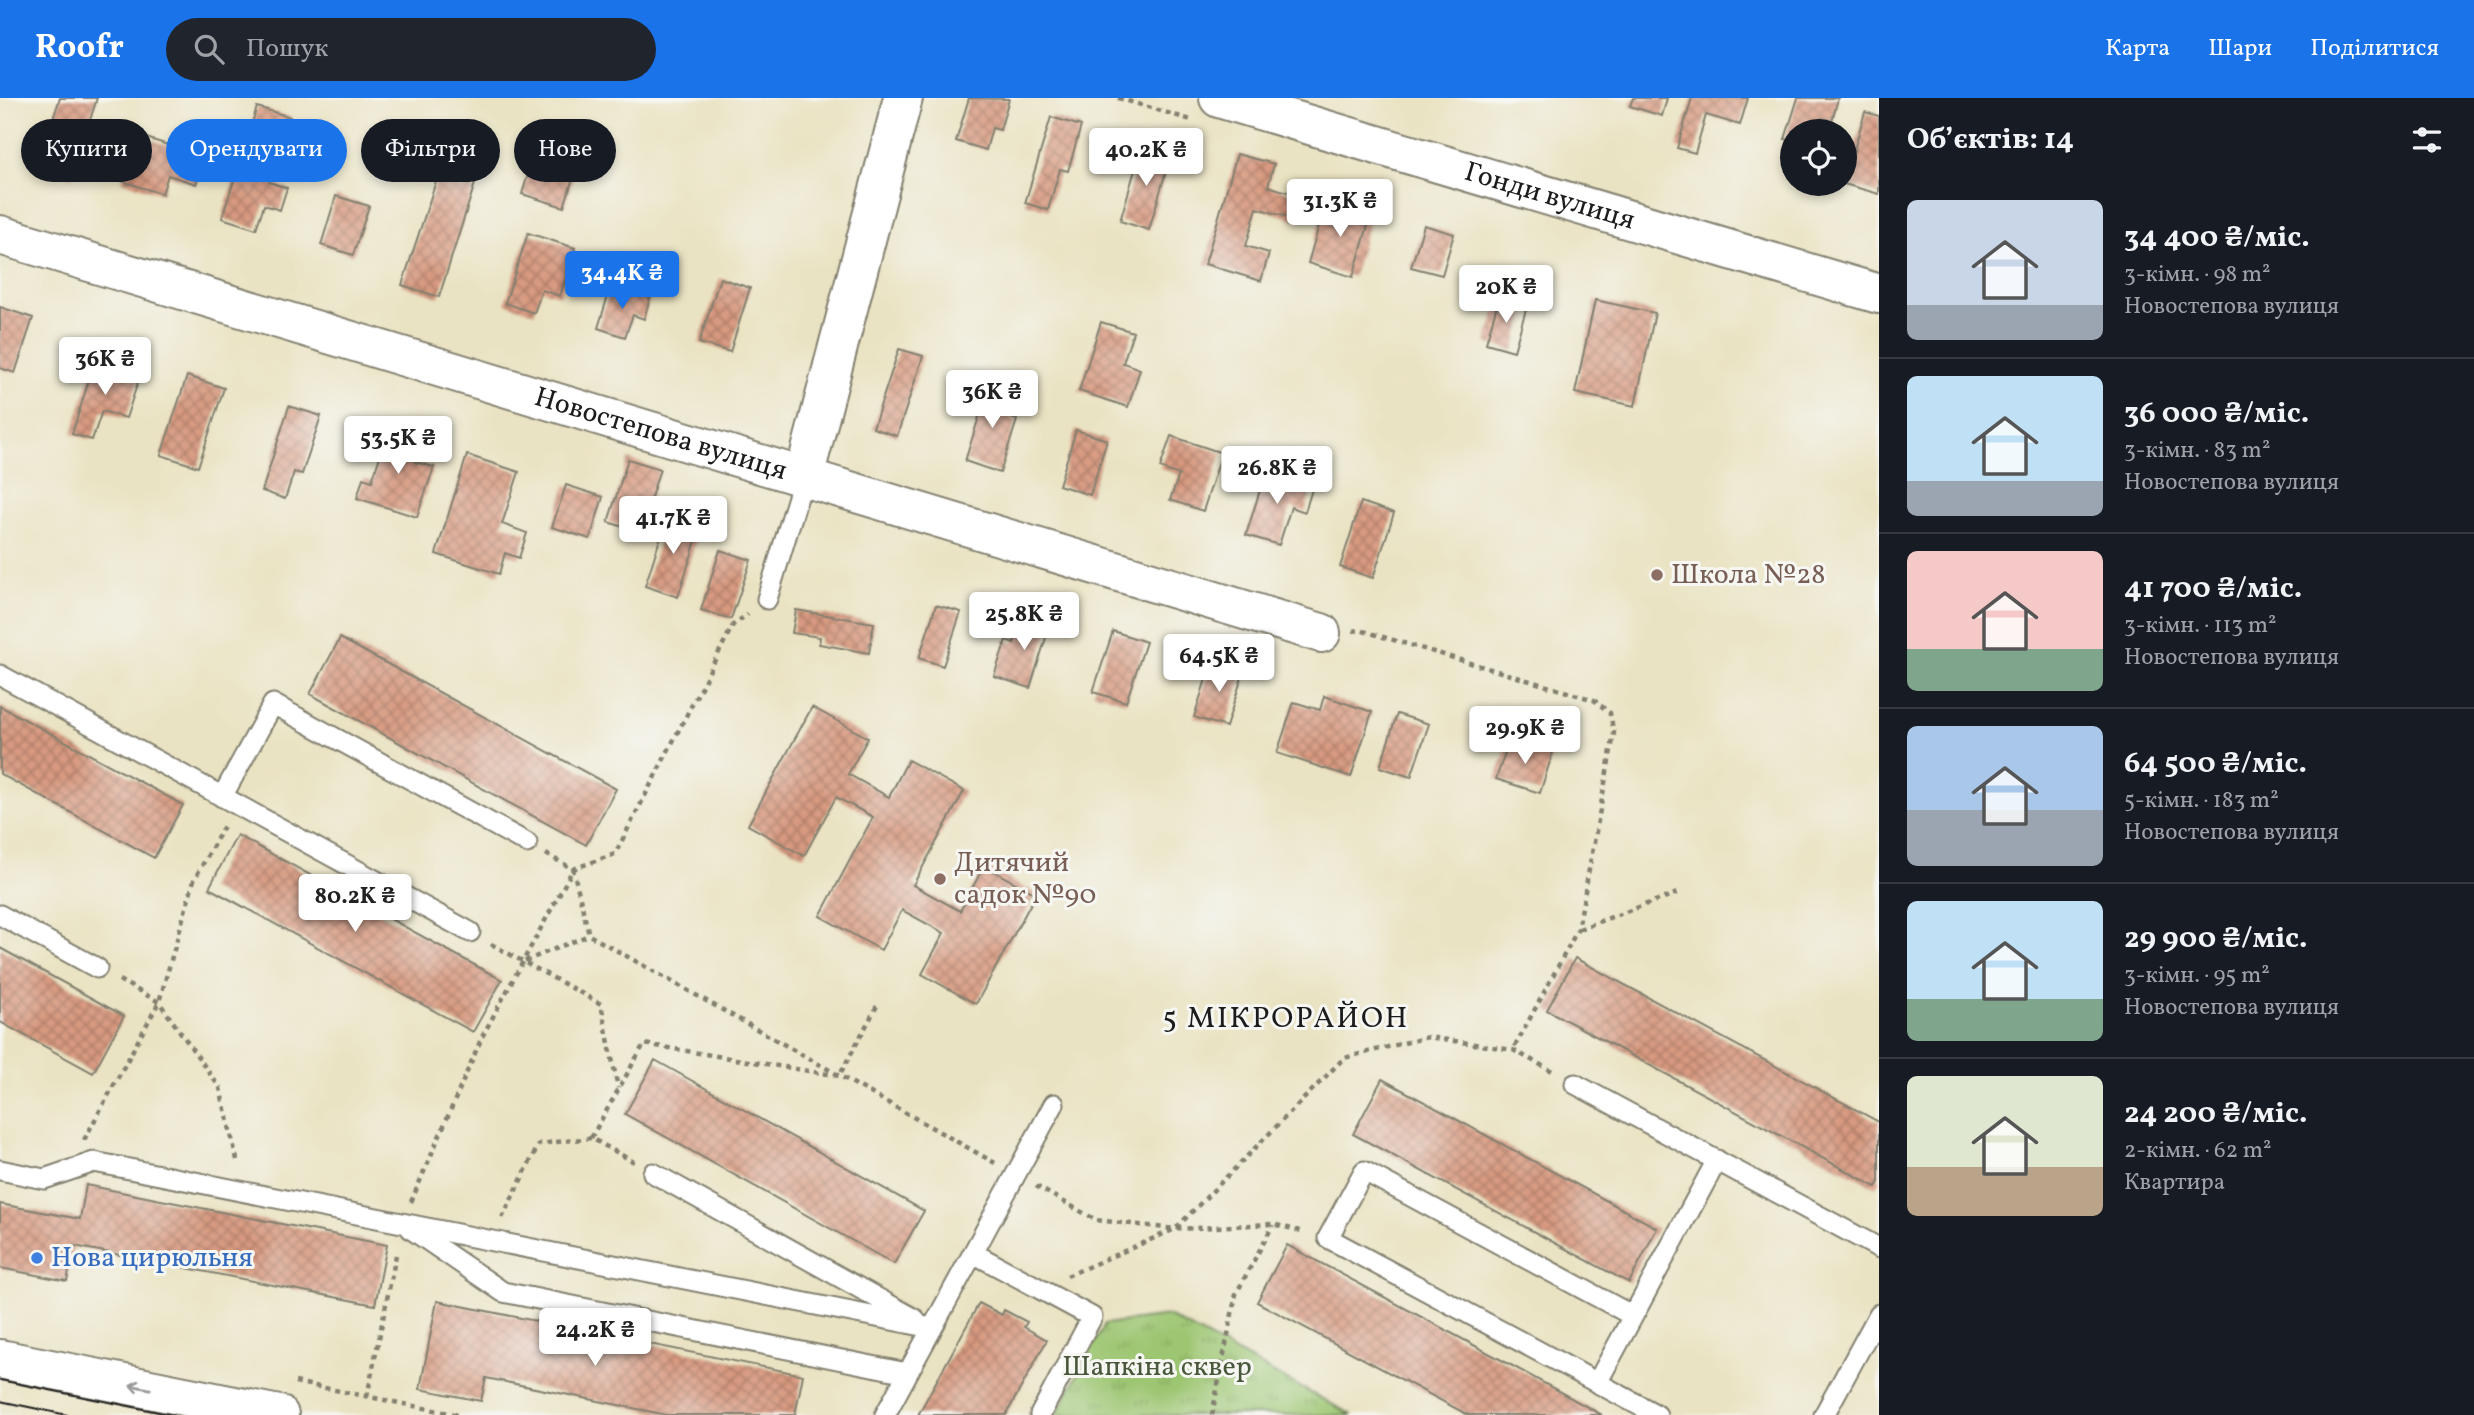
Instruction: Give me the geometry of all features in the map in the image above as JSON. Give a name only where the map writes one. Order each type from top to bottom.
[{"type":"street","points":[[804,477],[904,98]]},
{"type":"street","name":"Гонди вулиця","points":[[1219,98],[1879,294]]},
{"type":"street","name":"Новостепова вулиця","points":[[0,235],[1321,633]]},
{"type":"street","points":[[0,1359],[279,1415]]},
{"type":"lane","points":[[767,599],[804,477]]},
{"type":"lane","points":[[0,675],[470,932]]},
{"type":"lane","points":[[229,800],[273,704],[527,844]]},
{"type":"lane","points":[[0,915],[97,968]]},
{"type":"lane","points":[[1575,1084],[1877,1243]]},
{"type":"lane","points":[[885,1415],[1054,1104]]},
{"type":"lane","points":[[1598,1383],[1717,1160]]},
{"type":"lane","points":[[0,1170],[44,1179],[94,1162],[932,1328]]},
{"type":"lane","points":[[1633,1316],[1364,1171],[1328,1238],[1657,1415]]},
{"type":"lane","points":[[653,1172],[932,1328]]},
{"type":"lane","points":[[402,1223],[503,1292],[908,1373]]},
{"type":"lane","points":[[973,1253],[1092,1317],[1040,1415]]},
{"type":"lane","points":[[1828,1414],[1879,1314]]},
{"type":"path","points":[[368,1397],[402,1223],[482,1037],[573,869],[615,854],[733,625]]},
{"type":"path","points":[[1321,633],[1360,630],[1594,700],[1610,713],[1614,734],[1578,929],[1513,1050]]},
{"type":"path","points":[[67,1171],[159,1002],[194,880],[229,800]]},
{"type":"path","points":[[573,869],[589,935],[1096,1220],[1175,1229],[1273,1224],[1328,1238]]},
{"type":"path","points":[[1578,929],[1680,892]]},
{"type":"path","points":[[470,932],[601,1004],[618,1089]]},
{"type":"path","points":[[523,961],[589,935]]},
{"type":"path","points":[[97,968],[159,1002],[220,1088],[245,1192]]},
{"type":"path","points":[[839,1076],[878,1004]]},
{"type":"path","points":[[1038,1288],[1175,1229],[1344,1058],[1428,1037],[1513,1050],[1575,1084]]},
{"type":"path","points":[[591,1138],[644,1044],[839,1076]]},
{"type":"path","points":[[491,1241],[539,1144],[591,1138],[653,1172]]},
{"type":"path","points":[[1212,1415],[1236,1294],[1273,1224]]},
{"type":"green space","name":"Шапкіна сквер","points":[[1168,1316],[1352,1415],[1056,1415],[1105,1324]]},
{"type":"building","points":[[60,98],[97,98],[90,119],[53,119]]},
{"type":"building","points":[[969,98],[1009,99],[1000,130],[992,128],[986,150],[956,141]]},
{"type":"building","points":[[1633,98],[1667,98],[1662,116],[1630,106]]},
{"type":"building","points":[[1692,98],[1748,98],[1740,125],[1706,115],[1695,153],[1677,148]]},
{"type":"building","points":[[1798,98],[1838,98],[1833,119],[1791,119]]},
{"type":"building","points":[[257,107],[290,117],[289,119],[253,119]]},
{"type":"building","points":[[1865,112],[1879,116],[1879,194],[1857,188],[1857,139]]},
{"type":"building","points":[[1051,117],[1081,126],[1068,171],[1060,169],[1048,210],[1025,203]]},
{"type":"building","points":[[152,140],[166,144],[166,181],[162,194],[125,182],[152,182]]},
{"type":"building","points":[[1142,146],[1171,154],[1149,230],[1120,221]]},
{"type":"building","points":[[1237,154],[1274,164],[1268,186],[1304,197],[1297,220],[1257,208],[1246,246],[1269,253],[1261,281],[1205,264]]},
{"type":"building","points":[[233,182],[269,182],[287,188],[280,210],[264,205],[256,229],[222,218]]},
{"type":"building","points":[[436,182],[475,182],[439,297],[402,285]]},
{"type":"building","points":[[526,182],[572,182],[564,207],[522,194]]},
{"type":"building","points":[[336,196],[369,206],[353,255],[321,245]]},
{"type":"building","points":[[1326,201],[1371,215],[1353,277],[1308,263]]},
{"type":"building","points":[[1424,225],[1454,234],[1442,275],[1411,267]]},
{"type":"building","points":[[528,233],[575,248],[560,296],[542,290],[534,313],[505,303]]},
{"type":"building","points":[[720,278],[750,288],[730,352],[699,343]]},
{"type":"building","points":[[611,286],[650,298],[644,319],[633,315],[625,337],[598,328]]},
{"type":"building","points":[[1499,298],[1527,306],[1514,351],[1486,343]]},
{"type":"building","points":[[1595,300],[1655,313],[1635,406],[1575,393]]},
{"type":"building","points":[[0,307],[33,318],[15,373],[0,368]]},
{"type":"building","points":[[1101,322],[1133,332],[1123,363],[1140,369],[1128,407],[1079,391]]},
{"type":"building","points":[[899,349],[923,356],[897,436],[873,428]]},
{"type":"building","points":[[95,361],[140,376],[126,418],[102,411],[92,440],[72,434]]},
{"type":"building","points":[[187,376],[224,388],[198,467],[161,455]]},
{"type":"building","points":[[991,379],[1012,385],[1003,415],[1017,420],[1000,473],[965,461]]},
{"type":"building","points":[[289,406],[321,416],[302,474],[294,472],[285,499],[262,491]]},
{"type":"building","points":[[389,428],[423,439],[415,462],[434,467],[417,517],[357,498],[363,478],[372,481]]},
{"type":"building","points":[[1076,430],[1107,440],[1090,495],[1059,485]]},
{"type":"building","points":[[1171,436],[1222,453],[1203,511],[1170,500],[1179,475],[1160,468]]},
{"type":"building","points":[[467,455],[519,472],[502,524],[527,533],[519,558],[505,553],[499,574],[436,554]]},
{"type":"building","points":[[628,459],[660,469],[640,532],[608,522]]},
{"type":"building","points":[[1266,471],[1313,486],[1305,512],[1291,507],[1279,545],[1246,535]]},
{"type":"building","points":[[566,485],[603,497],[590,539],[552,527]]},
{"type":"building","points":[[1361,502],[1394,513],[1373,578],[1340,567]]},
{"type":"building","points":[[668,514],[701,525],[678,597],[645,586]]},
{"type":"building","points":[[720,550],[751,560],[731,619],[701,610]]},
{"type":"building","points":[[936,605],[961,612],[943,666],[919,658]]},
{"type":"building","points":[[796,610],[874,623],[869,653],[819,644],[820,637],[792,633]]},
{"type":"building","points":[[1023,613],[1051,622],[1030,688],[994,676],[1006,640],[1014,643]]},
{"type":"building","points":[[1113,631],[1146,642],[1126,702],[1093,692]]},
{"type":"building","points":[[340,638],[616,789],[586,845],[310,694]]},
{"type":"building","points":[[1212,660],[1244,671],[1226,727],[1194,717]]},
{"type":"building","points":[[1324,696],[1372,712],[1351,777],[1277,753],[1294,702],[1320,710]]},
{"type":"building","points":[[0,706],[183,805],[154,858],[0,774]]},
{"type":"building","points":[[812,707],[868,738],[848,774],[889,797],[908,760],[964,791],[913,885],[960,911],[984,866],[1036,894],[976,1004],[922,974],[944,933],[902,910],[881,950],[820,916],[873,817],[836,797],[804,856],[748,825]]},
{"type":"building","points":[[1397,714],[1429,724],[1411,777],[1380,767]]},
{"type":"building","points":[[1510,738],[1553,752],[1540,793],[1496,779]]},
{"type":"building","points":[[237,835],[502,980],[473,1032],[209,888]]},
{"type":"building","points":[[0,948],[124,1016],[93,1073],[0,1022]]},
{"type":"building","points":[[1575,958],[1879,1122],[1879,1182],[1876,1187],[1547,1010]]},
{"type":"building","points":[[655,1060],[924,1211],[894,1264],[625,1114]]},
{"type":"building","points":[[1382,1079],[1657,1228],[1629,1283],[1353,1134]]},
{"type":"building","points":[[86,1185],[387,1245],[375,1305],[74,1246],[67,1281],[0,1268],[0,1204],[80,1219]]},
{"type":"building","points":[[1287,1245],[1602,1415],[1468,1415],[1257,1302]]},
{"type":"building","points":[[437,1301],[803,1375],[795,1415],[667,1415],[486,1378],[481,1401],[420,1389]]},
{"type":"building","points":[[979,1303],[1002,1315],[1004,1310],[1027,1322],[1024,1327],[1047,1340],[1006,1415],[918,1415]]},
{"type":"tram line","points":[[0,1380],[173,1415]]},
{"type":"tram line","points":[[0,1401],[67,1415]]},
{"type":"place","name":"Школа №28","points":[[1657,575]]},
{"type":"place","name":"Дитячий садок №90","points":[[940,879]]},
{"type":"place","name":"Нова цирюльня","points":[[37,1258]]},
{"type":"district","name":"5 МІКРОРАЙОН","points":[[1286,1019]]}]
